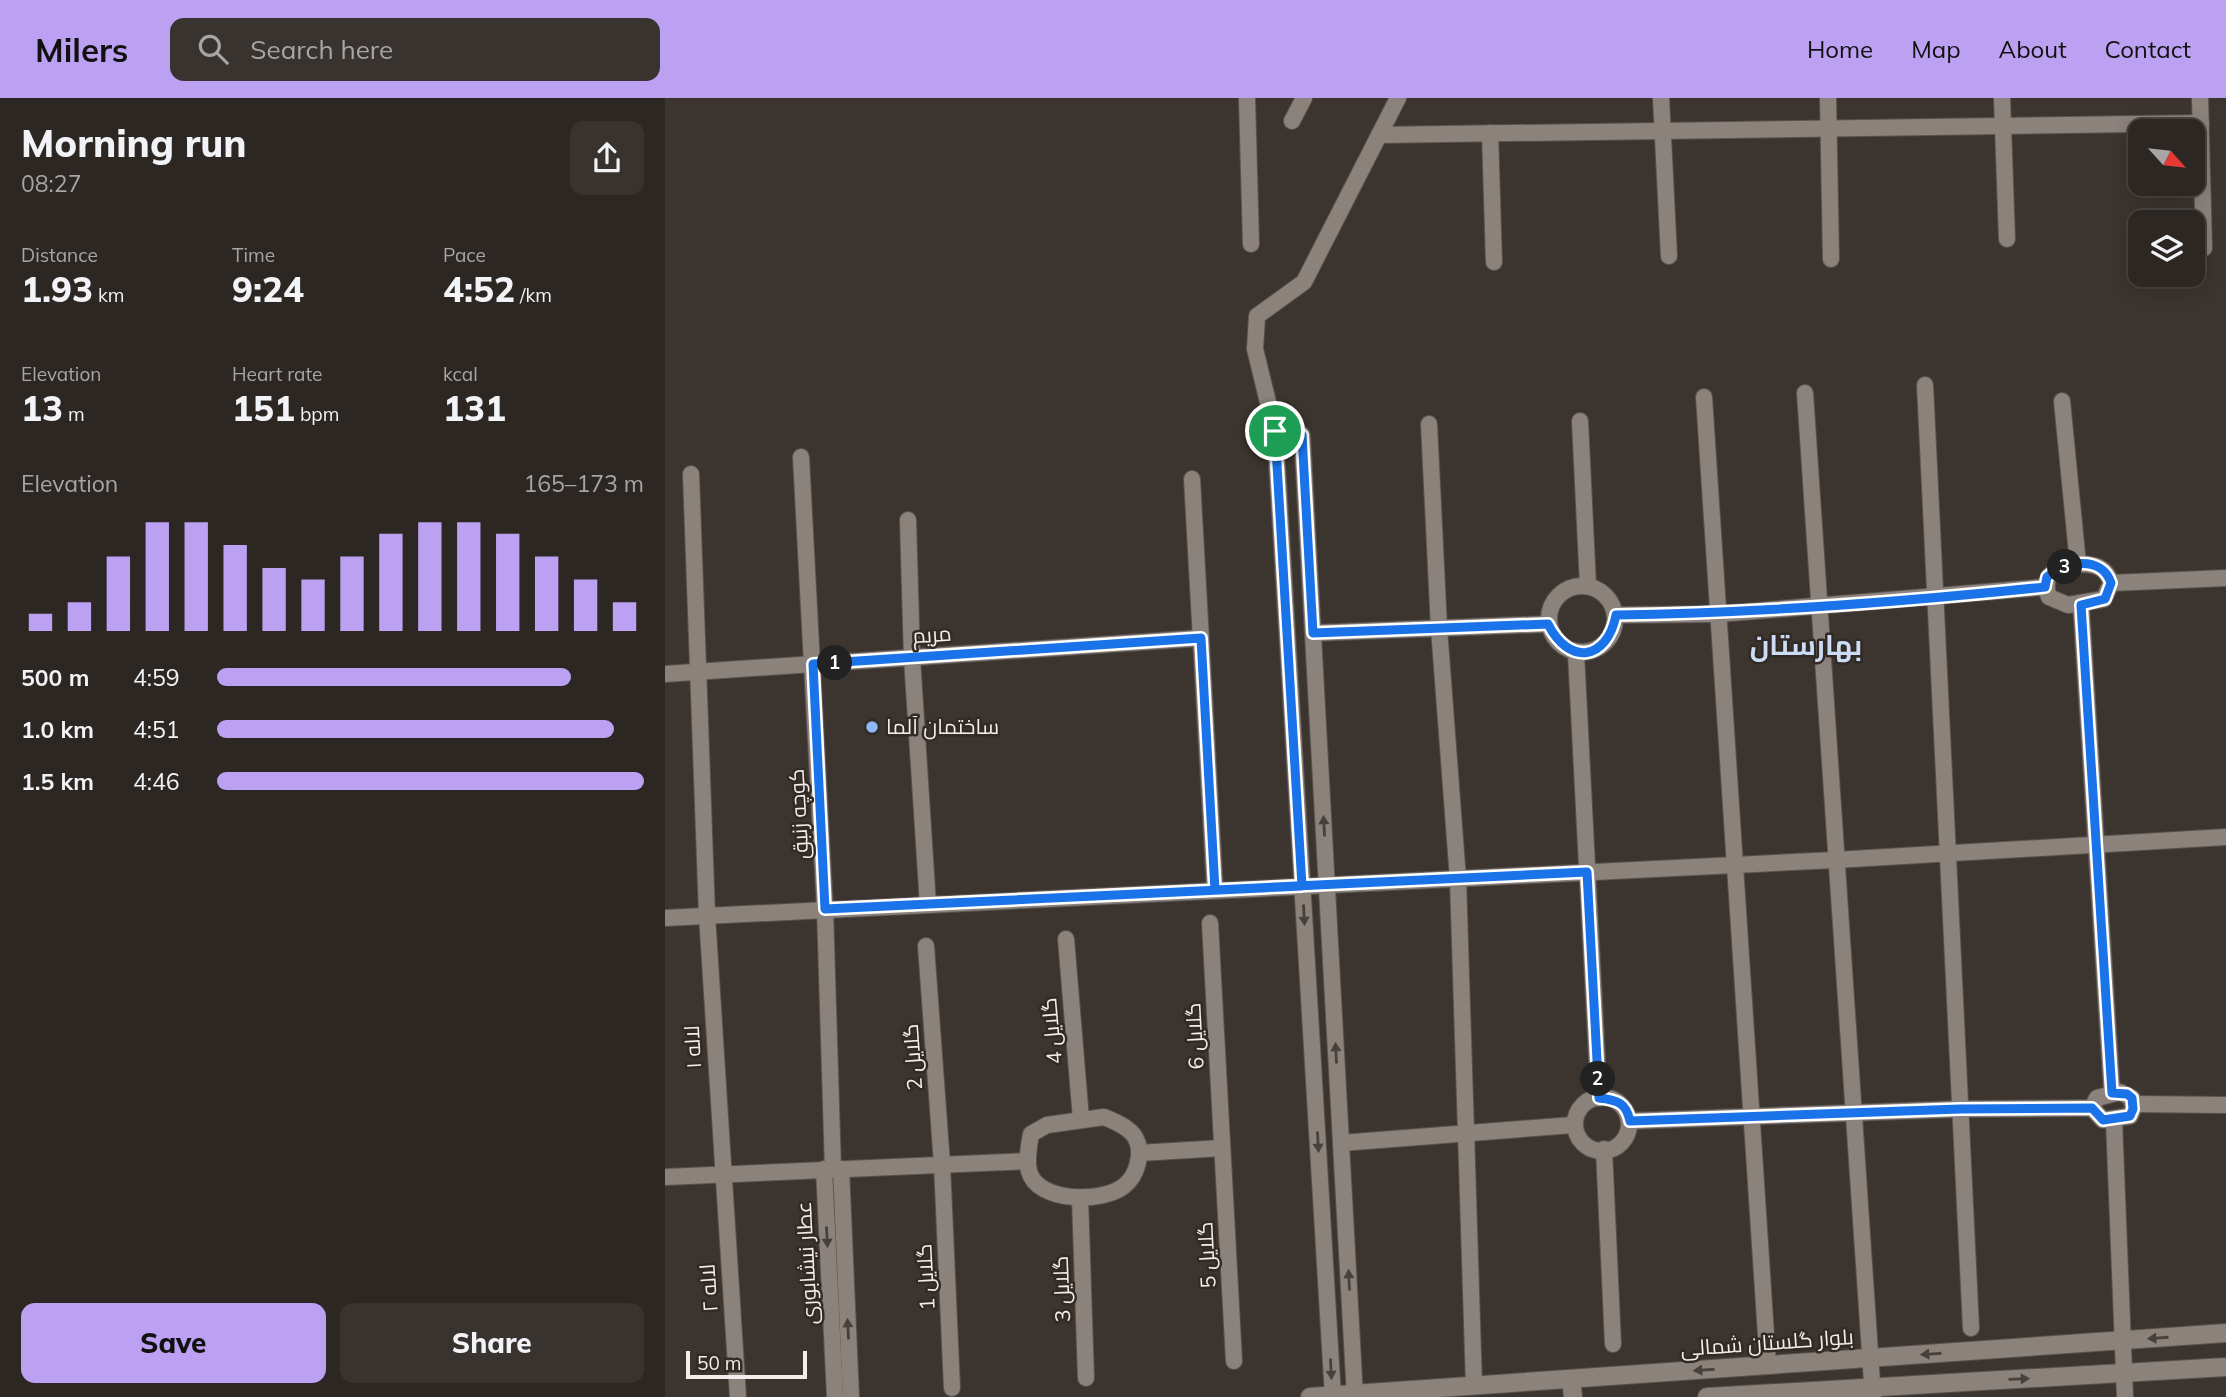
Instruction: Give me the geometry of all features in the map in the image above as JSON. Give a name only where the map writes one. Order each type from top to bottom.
[{"type":"street","points":[[1247,98],[1251,244]]},
{"type":"street","points":[[1292,121],[1304,98]]},
{"type":"street","points":[[1333,1396],[1275,431],[1255,349],[1257,316],[1304,282],[1398,98]]},
{"type":"street","points":[[1661,98],[1669,257]]},
{"type":"street","points":[[1828,98],[1831,258]]},
{"type":"street","points":[[2002,98],[2007,239]]},
{"type":"street","points":[[2200,98],[2201,119]]},
{"type":"street","points":[[1380,135],[2128,124]]},
{"type":"street","points":[[1490,133],[1494,262]]},
{"type":"street","points":[[1925,385],[1971,1328]]},
{"type":"street","points":[[1805,393],[1868,1359],[1873,1393]]},
{"type":"street","points":[[1704,397],[1768,1365]]},
{"type":"street","points":[[2062,401],[2078,564]]},
{"type":"street","points":[[1580,421],[1588,586]]},
{"type":"street","points":[[1429,424],[1439,628],[1458,879],[1474,1386]]},
{"type":"street","points":[[1275,431],[1293,427],[1302,435],[1355,1395]]},
{"type":"street","name":"کوچه زنبق","points":[[801,457],[825,909],[832,1169]]},
{"type":"street","name":"لاله ۱","points":[[691,474],[707,915],[722,1176]]},
{"type":"street","points":[[1192,479],[1215,890]]},
{"type":"street","points":[[908,520],[912,658],[928,905]]},
{"type":"street","points":[[2078,564],[2101,568],[2111,583],[2105,599],[2081,605],[2057,603],[2049,597],[2045,587],[2047,577],[2055,570],[2078,564]]},
{"type":"street","points":[[2111,583],[2226,578]]},
{"type":"street","points":[[1588,586],[1607,596],[1616,615],[1612,635],[1597,650],[1576,653],[1557,643],[1548,624],[1552,603],[1567,589],[1588,586]]},
{"type":"street","points":[[1616,615],[1719,614],[2045,587]]},
{"type":"street","points":[[2081,605],[2112,1093]]},
{"type":"street","points":[[1313,633],[1548,624]]},
{"type":"street","name":"مریم","points":[[665,674],[1201,638]]},
{"type":"street","points":[[1576,653],[1599,1098]]},
{"type":"street","points":[[665,918],[1835,860],[2226,837]]},
{"type":"street","name":"گلایل 6","points":[[1210,923],[1222,1148]]},
{"type":"street","name":"گلایل 4","points":[[1066,939],[1081,1119]]},
{"type":"street","name":"گلایل 2","points":[[926,946],[942,1164]]},
{"type":"street","points":[[2092,1108],[2097,1098],[2112,1093],[2127,1094],[2134,1104]]},
{"type":"street","points":[[1599,1098],[1620,1102],[1627,1109],[1630,1121],[1625,1140],[1618,1147],[1604,1149],[1591,1148],[1582,1143],[1573,1125],[1575,1115],[1582,1105],[1599,1098]]},
{"type":"street","points":[[2134,1104],[2226,1105]]},
{"type":"street","points":[[2092,1108],[2098,1118],[2114,1120],[2130,1116],[2134,1104]]},
{"type":"street","points":[[1630,1121],[1960,1109],[2092,1108]]},
{"type":"street","points":[[1104,1117],[1119,1124],[1135,1138],[1139,1153],[1136,1171],[1123,1187],[1080,1198],[1051,1193],[1029,1173],[1031,1134],[1047,1125],[1104,1117]]},
{"type":"street","points":[[2114,1120],[2125,1397]]},
{"type":"street","points":[[1341,1143],[1573,1125]]},
{"type":"street","points":[[1139,1153],[1222,1148]]},
{"type":"street","name":"گلایل 5","points":[[1222,1148],[1234,1361]]},
{"type":"street","points":[[1604,1149],[1613,1344]]},
{"type":"street","points":[[665,1177],[1028,1161]]},
{"type":"street","name":"گلایل 1","points":[[942,1164],[952,1388]]},
{"type":"street","points":[[832,1169],[851,1397]]},
{"type":"street","name":"عطار نیشابوری","points":[[832,1169],[835,1397]]},
{"type":"street","name":"لاله ۲","points":[[722,1176],[738,1397]]},
{"type":"street","name":"گلایل 3","points":[[1080,1198],[1086,1378]]},
{"type":"street","name":"بلوار گلستان شمالی","points":[[1310,1397],[1474,1386],[1572,1388],[1768,1365],[2226,1333]]},
{"type":"street","points":[[1707,1397],[1873,1393],[2226,1367]]},
{"type":"place","name":"ساختمان آلما","points":[[872,727]]},
{"type":"district","name":"بهارستان","points":[[1806,645]]},
{"type":"route","points":[[1275,431],[1283,427],[1293,427],[1302,435],[1313,633],[1548,624],[1557,643],[1576,653],[1597,650],[1612,635],[1616,615],[1719,614],[1935,598],[2045,587],[2047,577],[2055,570],[2078,564],[2093,564],[2101,568],[2109,575],[2111,583],[2105,599],[2081,605],[2112,1093],[2120,1092],[2132,1098],[2134,1104],[2130,1116],[2103,1120],[2098,1118],[2092,1108],[1960,1109],[1630,1121],[1627,1109],[1620,1102],[1599,1098],[1587,872],[1458,879],[1327,885],[1302,886],[1215,890],[1201,638],[813,664],[825,909],[1302,886],[1275,431]]}]
